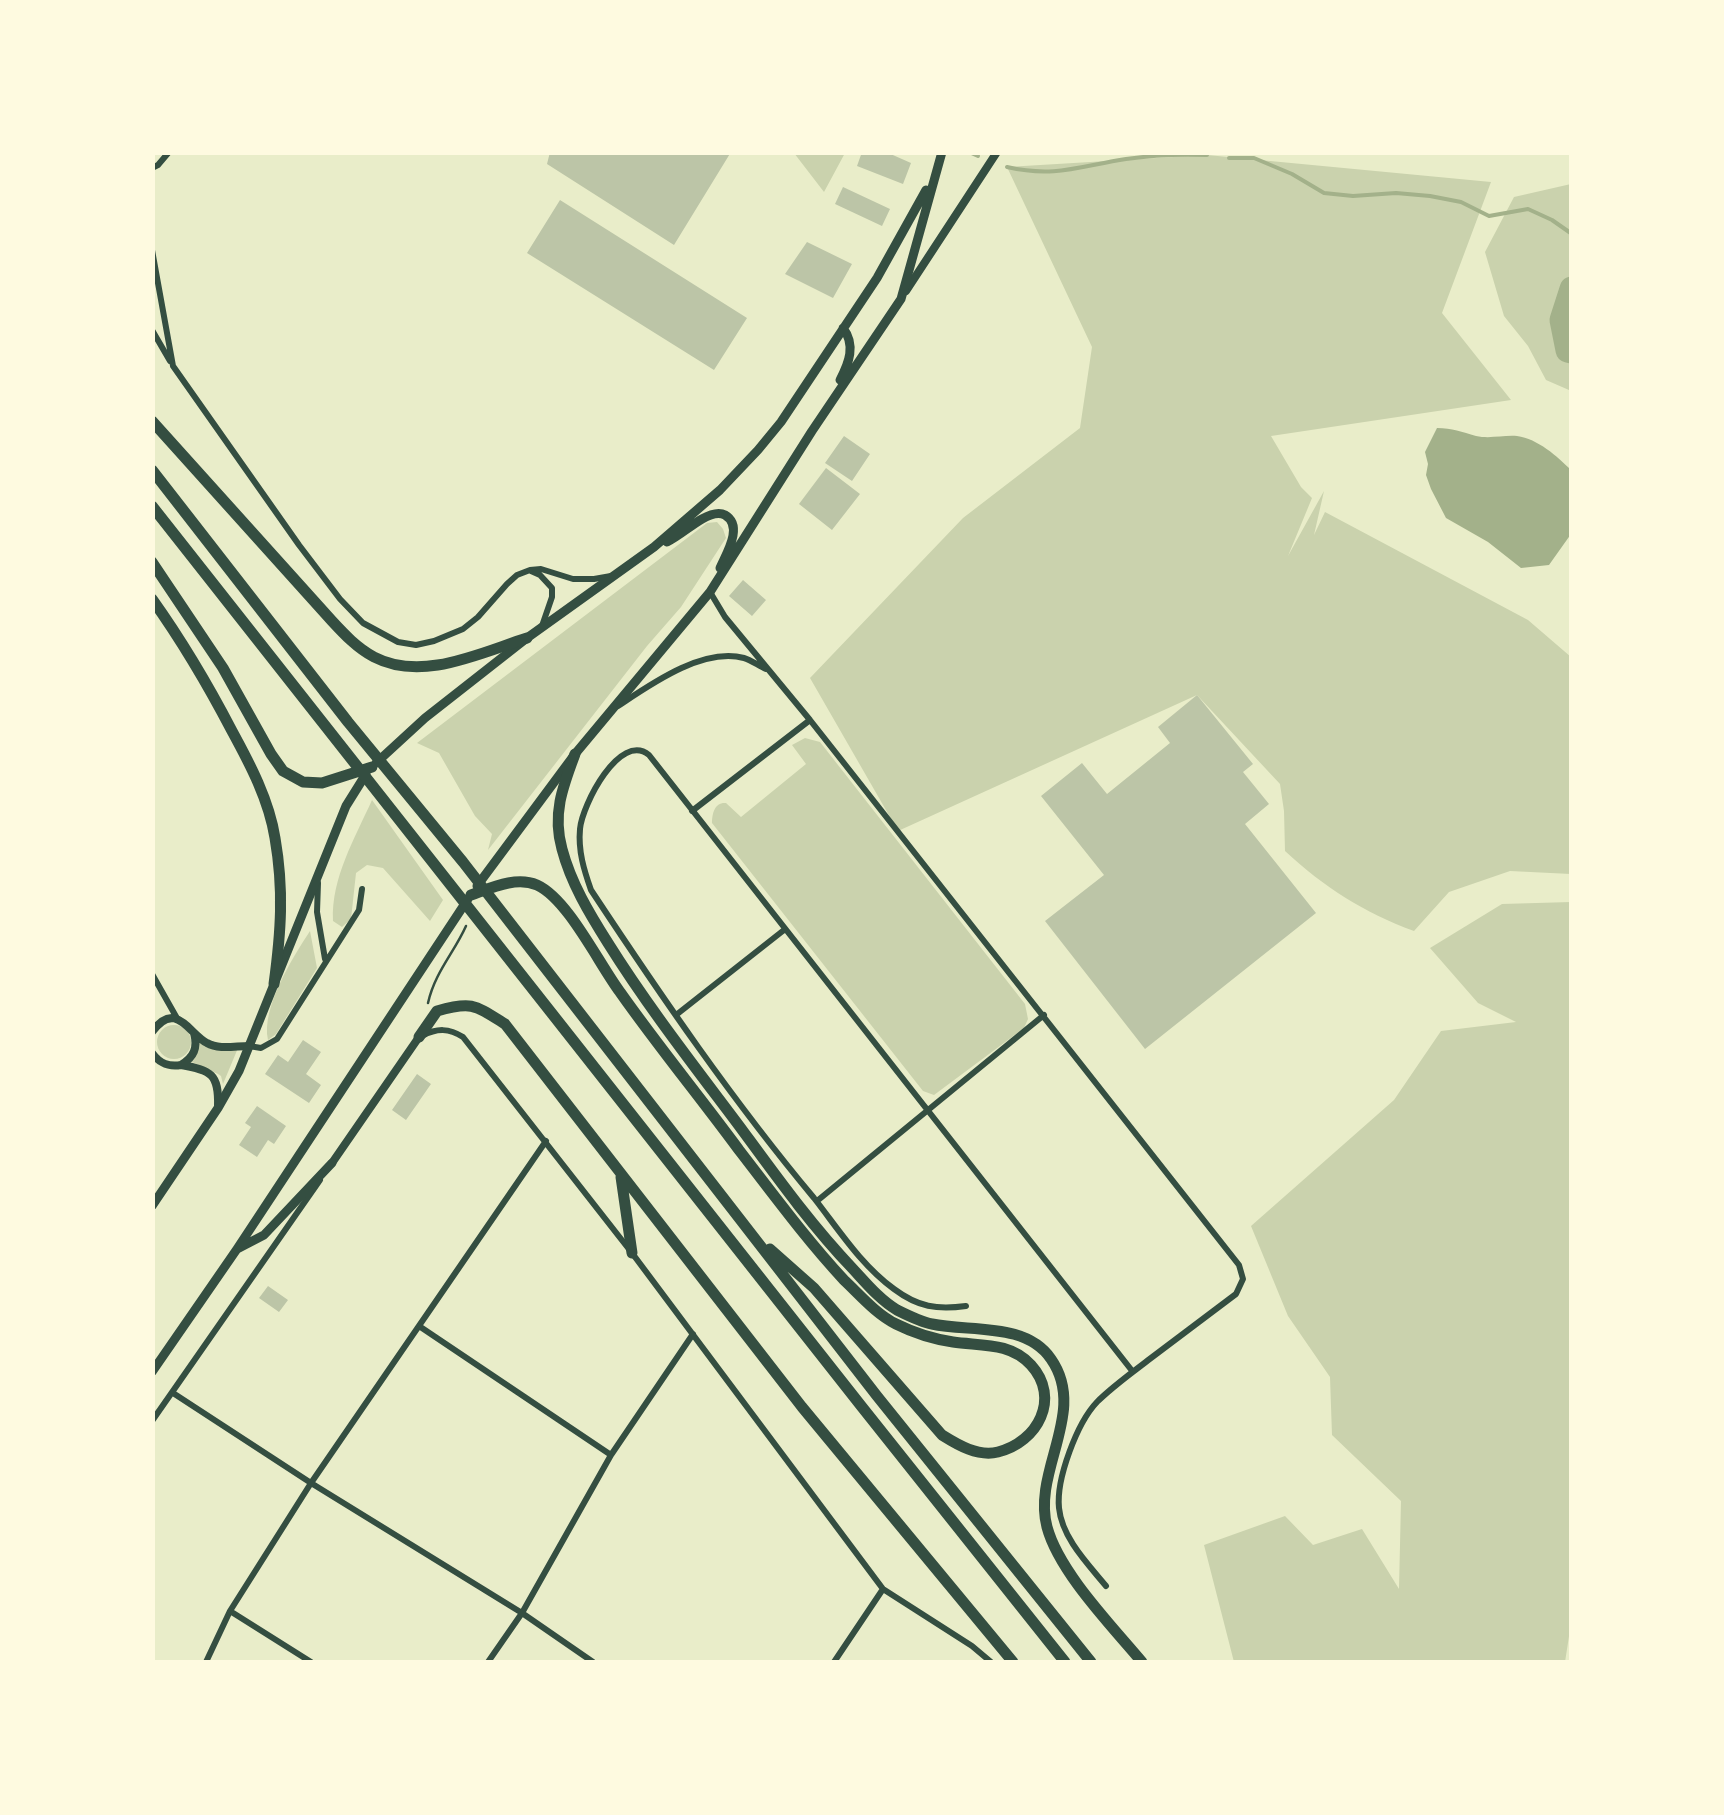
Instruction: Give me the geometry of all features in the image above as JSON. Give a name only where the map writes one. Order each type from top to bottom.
[{"type":"highway","points":[[152,421],[350,640],[372,656],[413,668],[527,638]]},
{"type":"highway","points":[[152,470],[1091,1662]]},
{"type":"highway","points":[[152,506],[1065,1662]]},
{"type":"highway","points":[[152,562],[223,668],[283,771],[303,782],[322,782],[372,766]]},
{"type":"highway","points":[[152,598],[200,672],[263,795],[275,834],[280,882],[282,924],[274,984]]},
{"type":"highway","points":[[575,754],[560,792],[557,826],[570,876],[631,980],[803,1212],[870,1288],[896,1309],[928,1324],[1010,1332],[1035,1342],[1051,1358],[1062,1381],[1065,1414],[1044,1496],[1046,1526],[1082,1590],[1142,1662]]},
{"type":"highway","points":[[470,894],[517,882],[536,884],[552,896],[618,990],[818,1252],[891,1322],[922,1336],[997,1345],[1031,1364],[1045,1393],[1045,1410],[1038,1426],[1024,1440],[997,1453],[975,1452],[958,1445],[942,1434],[814,1288],[748,1229]]},
{"type":"highway","points":[[420,1037],[437,1011],[462,1004],[483,1010],[505,1024],[802,1406],[1012,1662]]},
{"type":"highway","points":[[620,1173],[632,1253]]},
{"type":"main road","points":[[152,1372],[470,894],[575,754],[713,588],[761,515],[900,299],[942,152]]},
{"type":"main road","points":[[152,1206],[239,1071],[346,806],[372,766],[542,626],[654,547],[720,490],[781,422],[877,278],[935,174]]},
{"type":"main road","points":[[812,431],[851,353],[850,338],[844,328]]},
{"type":"main road","points":[[654,547],[672,540],[700,520],[722,513],[734,529],[713,588]]},
{"type":"main road","points":[[237,1249],[264,1235],[332,1164]]},
{"type":"street","points":[[152,168],[168,152]]},
{"type":"street","points":[[900,299],[997,152]]},
{"type":"street","points":[[152,250],[173,366]]},
{"type":"street","points":[[152,330],[258,489],[340,599],[380,634],[416,645],[450,636],[478,618],[507,584],[530,570],[574,579],[614,576]]},
{"type":"street","points":[[530,570],[552,588],[542,626]]},
{"type":"street","points":[[713,588],[725,617],[1044,1015],[1238,1265],[1243,1279],[1236,1294],[1097,1402],[1086,1418],[1062,1476],[1059,1508],[1066,1529],[1106,1586]]},
{"type":"street","points":[[611,711],[648,685],[718,656],[743,658],[772,672]]},
{"type":"street","points":[[692,811],[810,720]]},
{"type":"street","points":[[966,1306],[942,1309],[920,1304],[880,1277],[850,1245],[718,1077],[591,890],[581,858],[580,827],[598,781],[618,759],[635,749],[649,755],[1133,1372]]},
{"type":"street","points":[[318,876],[317,912],[326,962]]},
{"type":"street","points":[[154,1026],[178,1020],[206,1043],[220,1047],[261,1048],[277,1039],[359,910],[362,889]]},
{"type":"street","points":[[676,1015],[784,930]]},
{"type":"street","points":[[152,974],[178,1020]]},
{"type":"street","points":[[816,1202],[1044,1015]]},
{"type":"street","points":[[152,1422],[420,1037],[431,1031],[454,1030],[632,1253],[883,1589],[991,1662]]},
{"type":"street","points":[[181,1064],[194,1054],[194,1033]]},
{"type":"street","points":[[152,1053],[165,1064]]},
{"type":"street","points":[[152,1061],[206,1070],[219,1089],[218,1108]]},
{"type":"street","points":[[206,1662],[230,1611],[312,1482],[546,1142]]},
{"type":"street","points":[[419,1326],[611,1455]]},
{"type":"street","points":[[488,1662],[522,1612],[611,1455],[693,1334]]},
{"type":"street","points":[[173,1393],[522,1612],[593,1662]]},
{"type":"street","points":[[834,1662],[883,1589]]},
{"type":"street","points":[[230,1611],[311,1662]]},
{"type":"path","points":[[427,1004],[443,962],[466,929],[470,894]]},
{"type":"shaded area","points":[[794,153],[845,153],[824,192]]},
{"type":"shaded area","points":[[1207,155],[1491,182],[1442,313],[1511,400],[1271,436],[1301,487],[1312,498],[1288,556],[1324,491],[1314,535],[1325,512],[1528,620],[1571,657],[1571,874],[1510,871],[1449,892],[1414,931],[1378,916],[1330,888],[1285,851],[1280,784],[1197,695],[898,831],[810,678],[963,518],[1080,428],[1092,347],[1007,167]]},
{"type":"shaded area","points":[[1571,184],[1569,390],[1546,380],[1528,346],[1504,316],[1485,252],[1514,197]]},
{"type":"shaded area","points":[[1437,428],[1481,437],[1525,438],[1547,449],[1571,470],[1571,534],[1549,565],[1521,568],[1488,542],[1446,518],[1426,475],[1425,452]]},
{"type":"shaded area","points":[[717,522],[726,538],[681,607],[488,850],[492,834],[475,816],[439,753],[417,743],[707,523]]},
{"type":"shaded area","points":[[805,738],[820,742],[1025,1004],[1028,1019],[1024,1028],[934,1095],[923,1091],[712,823],[719,804],[726,803],[741,817],[806,764],[792,745]]},
{"type":"shaded area","points":[[372,800],[443,900],[430,921],[383,868],[367,865],[356,873],[351,919],[342,927],[333,921],[340,874]]},
{"type":"shaded area","points":[[1571,902],[1572,1617],[1565,1662],[1234,1662],[1204,1545],[1285,1516],[1313,1545],[1362,1529],[1399,1589],[1401,1501],[1332,1435],[1330,1377],[1288,1316],[1251,1226],[1394,1100],[1441,1031],[1516,1022],[1478,1003],[1430,948],[1502,904]]},
{"type":"shaded area","points":[[310,931],[317,968],[276,1034],[268,1040],[274,998]]},
{"type":"shaded area","points":[[174,1025],[186,1030],[191,1042],[186,1054],[174,1059],[162,1054],[157,1042],[162,1030]]},
{"type":"shaded area","points":[[199,1042],[215,1050],[238,1048],[223,1084],[221,1076],[190,1061]]},
{"type":"building","points":[[550,152],[731,152],[674,245],[547,164]]},
{"type":"building","points":[[862,152],[886,152],[911,163],[903,184],[857,166]]},
{"type":"building","points":[[843,187],[890,209],[882,226],[835,204]]},
{"type":"building","points":[[560,200],[747,318],[714,370],[527,253]]},
{"type":"building","points":[[807,242],[852,264],[833,298],[785,274]]},
{"type":"building","points":[[844,436],[870,454],[852,481],[825,463]]},
{"type":"building","points":[[826,468],[860,494],[832,530],[799,504]]},
{"type":"building","points":[[743,580],[766,600],[752,616],[729,596]]},
{"type":"building","points":[[1197,695],[1253,764],[1243,772],[1269,804],[1245,824],[1316,913],[1145,1049],[1045,921],[1104,875],[1041,796],[1082,763],[1107,794],[1170,743],[1158,727]]},
{"type":"building","points":[[303,1040],[321,1052],[306,1074],[321,1085],[309,1103],[265,1074],[278,1055],[288,1062]]},
{"type":"building","points":[[417,1074],[431,1084],[406,1120],[392,1110]]},
{"type":"building","points":[[257,1106],[286,1126],[274,1144],[268,1140],[257,1157],[239,1145],[251,1127],[245,1123]]},
{"type":"building","points":[[268,1286],[288,1300],[279,1312],[259,1298]]},
{"type":"waterway","points":[[969,152],[978,156]]},
{"type":"waterway","points":[[1007,167],[1054,171],[1146,157],[1207,155]]},
{"type":"waterway","points":[[1229,158],[1254,158],[1324,193],[1430,196],[1461,202],[1489,216],[1528,209],[1572,234]]},
{"type":"waterway","points":[[1572,289],[1562,320],[1568,350],[1572,351]]}]
